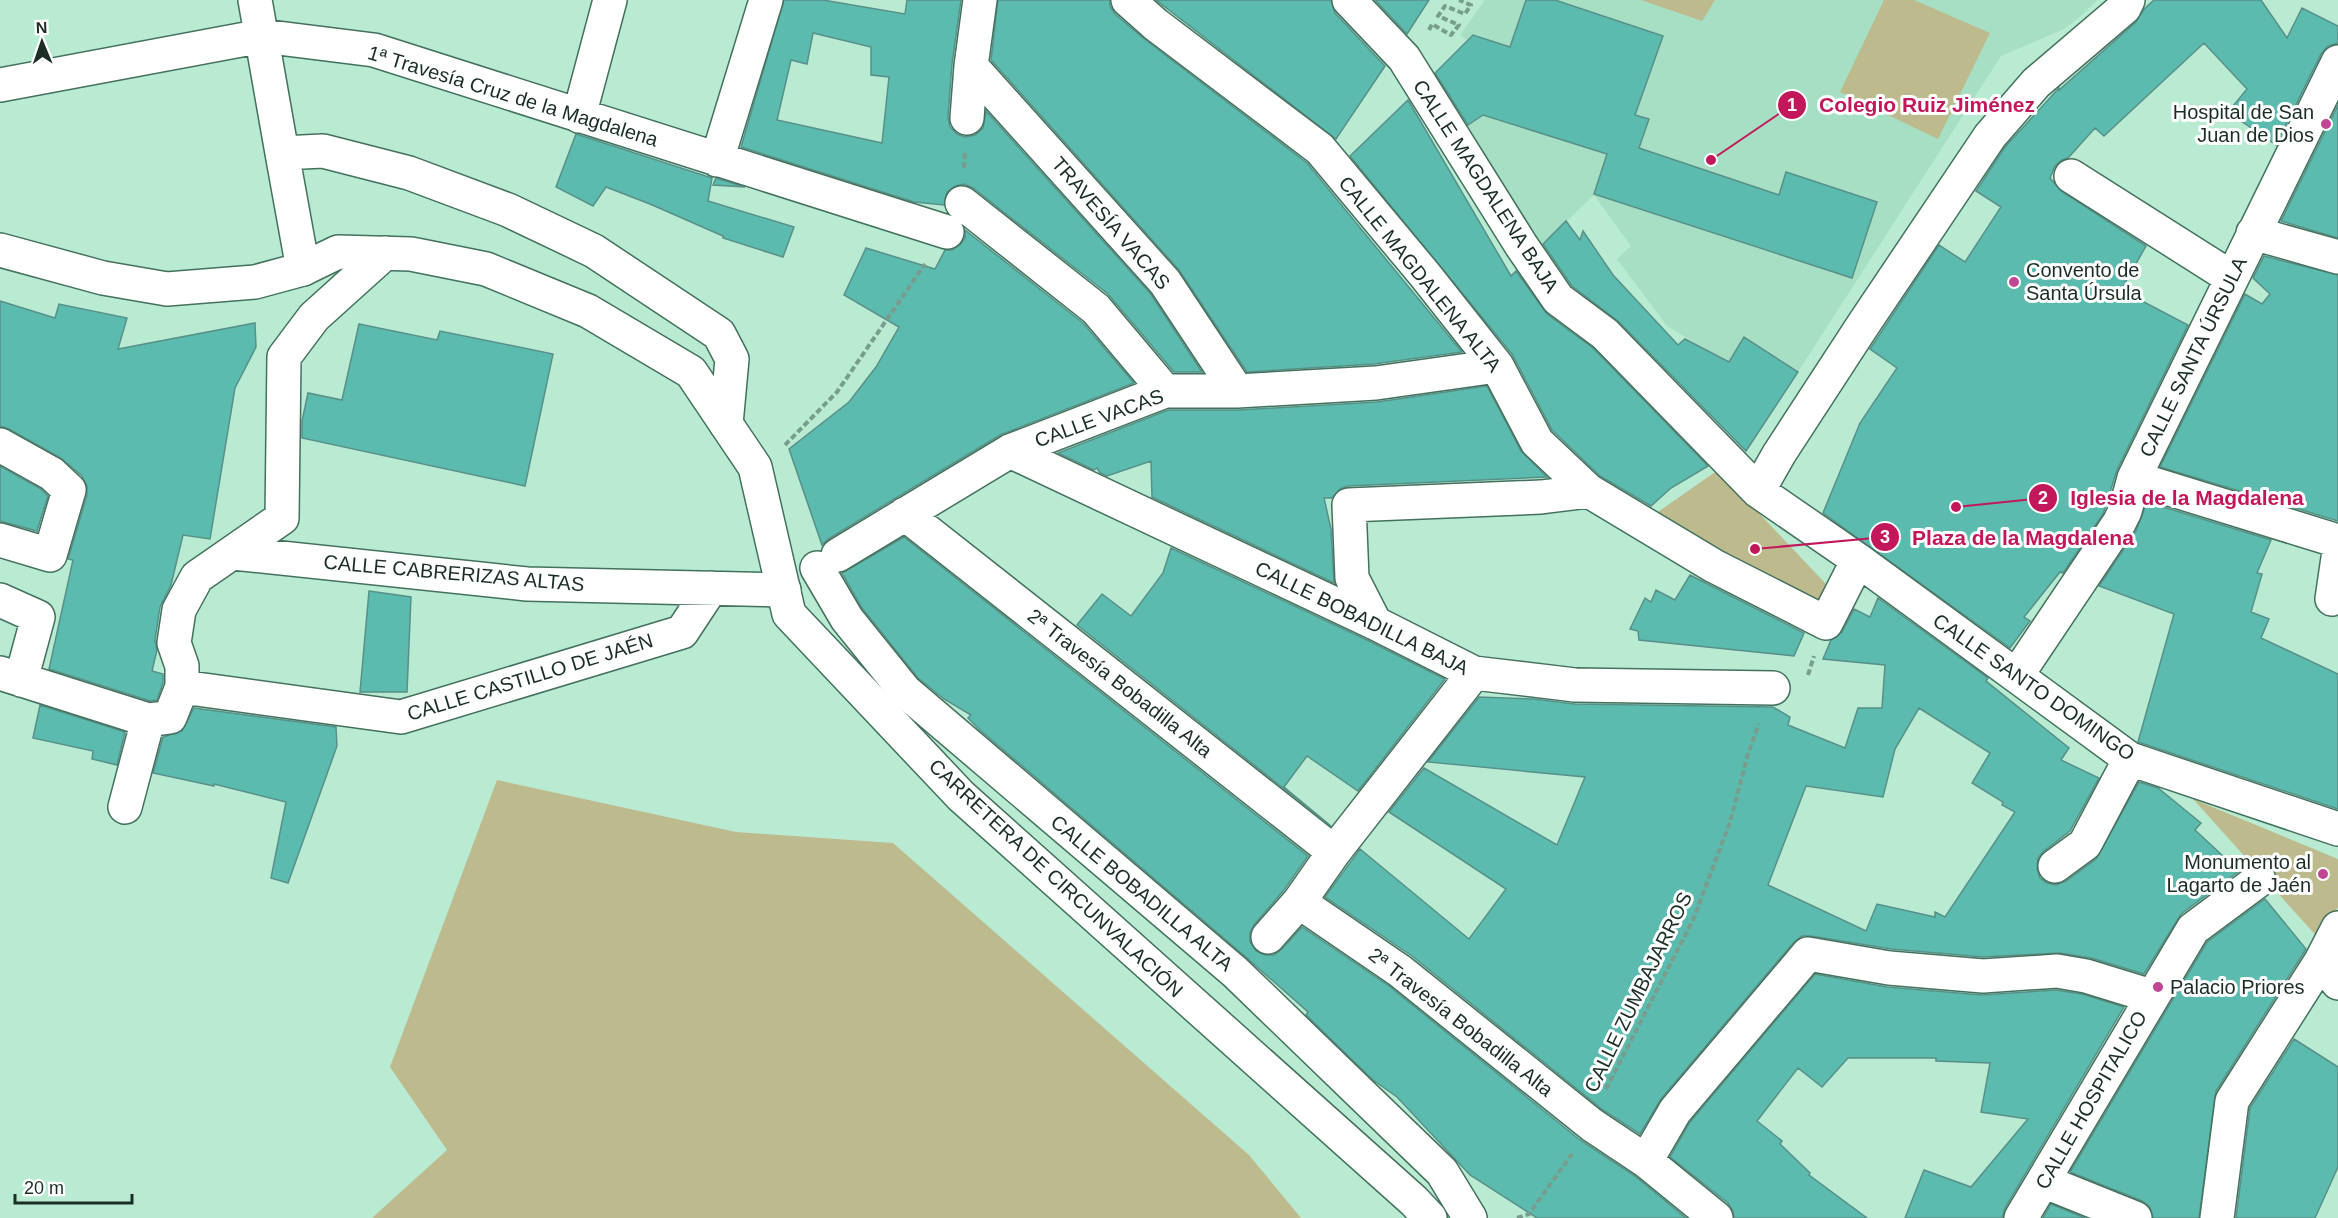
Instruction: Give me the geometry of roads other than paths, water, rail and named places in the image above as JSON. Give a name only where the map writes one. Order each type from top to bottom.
[{"type":"street","points":[[255,0],[303,268]]},
{"type":"street","points":[[579,116],[610,0]]},
{"type":"street","points":[[717,160],[766,0]]},
{"type":"street","points":[[967,118],[980,0]]},
{"type":"street","name":"CALLE MAGDALENA ALTA","points":[[1128,0],[1155,24],[1320,150],[1425,275],[1497,366],[1537,442],[1589,491],[1714,566],[1826,623],[1858,560]]},
{"type":"street","name":"CALLE MAGDALENA BAJA","points":[[1349,0],[1404,58],[1521,245],[1558,299],[1605,334],[1758,491]]},
{"type":"street","points":[[1758,491],[1779,454],[1850,345],[1990,136],[2036,83],[2124,8],[2128,0]]},
{"type":"street","name":"1ª Travesía Cruz de la Magdalena","points":[[0,85],[262,36],[374,50],[947,232]]},
{"type":"street","name":"CALLE SANTA ÚRSULA","points":[[2017,675],[2119,523],[2134,478],[2338,62]]},
{"type":"street","name":"TRAVESÍA VACAS","points":[[971,66],[1166,282],[1237,391]]},
{"type":"street","points":[[282,153],[323,151],[409,173],[508,210],[594,251],[719,334],[732,359],[726,424]]},
{"type":"street","points":[[2071,176],[2232,278]]},
{"type":"street","points":[[962,203],[1096,309],[1165,391]]},
{"type":"street","points":[[2253,233],[2338,257]]},
{"type":"street","name":"CARRETERA DE CIRCUNVALACIÓN","points":[[0,250],[103,278],[167,289],[255,282],[303,268],[338,252],[411,254],[486,269],[588,311],[691,372],[755,467],[789,614],[961,796],[1414,1201],[1430,1218]]},
{"type":"street","points":[[0,600],[38,617],[10,677],[148,720],[170,717],[182,687],[183,666],[174,643],[179,610],[197,577],[282,518],[284,357],[314,317],[385,253]]},
{"type":"street","name":"CALLE VACAS","points":[[827,561],[1010,451],[1165,391],[1237,391],[1376,383],[1497,366]]},
{"type":"street","points":[[0,445],[52,474],[69,490],[50,555],[0,540]]},
{"type":"street","name":"CALLE BOBADILLA BAJA","points":[[1010,451],[1375,623],[1474,673],[1575,685],[1773,688]]},
{"type":"street","points":[[2134,478],[2338,541]]},
{"type":"street","points":[[1375,623],[1352,578],[1349,505],[1540,497],[1589,491]]},
{"type":"street","name":"CALLE SANTO DOMINGO","points":[[1758,491],[1858,560],[2130,759],[2338,829]]},
{"type":"street","name":"2ª Travesía Bobadilla Alta","points":[[905,514],[1334,852]]},
{"type":"street","name":"CALLE CABRERIZAS ALTAS","points":[[232,553],[527,584],[784,590]]},
{"type":"street","points":[[2332,599],[2338,558]]},
{"type":"street","name":"CALLE BOBADILLA ALTA","points":[[827,561],[847,619],[905,691],[1235,972],[1442,1172],[1470,1218]]},
{"type":"street","name":"CALLE CASTILLO DE JAÉN","points":[[182,687],[401,717],[681,632],[711,588]]},
{"type":"street","points":[[1268,937],[1299,902],[1334,852],[1474,673]]},
{"type":"street","points":[[125,807],[148,720]]},
{"type":"street","points":[[2055,866],[2085,844],[2130,759]]},
{"type":"street","name":"CALLE HOSPITALICO","points":[[2021,1218],[2151,996],[2193,929],[2259,880]]},
{"type":"street","name":"2ª Travesía Bobadilla Alta","points":[[1299,902],[1400,971],[1592,1125],[1646,1161]]},
{"type":"street","points":[[2217,1218],[2232,1101],[2332,971],[2338,928]]},
{"type":"street","points":[[1716,1218],[1646,1161],[1675,1111],[1808,954],[1889,968],[1983,976],[2057,971],[2086,976],[2151,996]]},
{"type":"street","points":[[2043,1181],[2136,1218]]},
{"type":"place","name":"Hospital de San Juan de Dios","points":[[2326,124]]},
{"type":"place","name":"Colegio Ruiz Jiménez","points":[[1711,160]]},
{"type":"place","name":"Convento de Santa Úrsula","points":[[2014,282]]},
{"type":"place","name":"Iglesia de la Magdalena","points":[[1956,507]]},
{"type":"place","name":"Plaza de la Magdalena","points":[[1755,549]]},
{"type":"place","name":"Monumento al Lagarto de Jaén","points":[[2323,874]]},
{"type":"place","name":"Palacio Priores","points":[[2158,987]]}]
